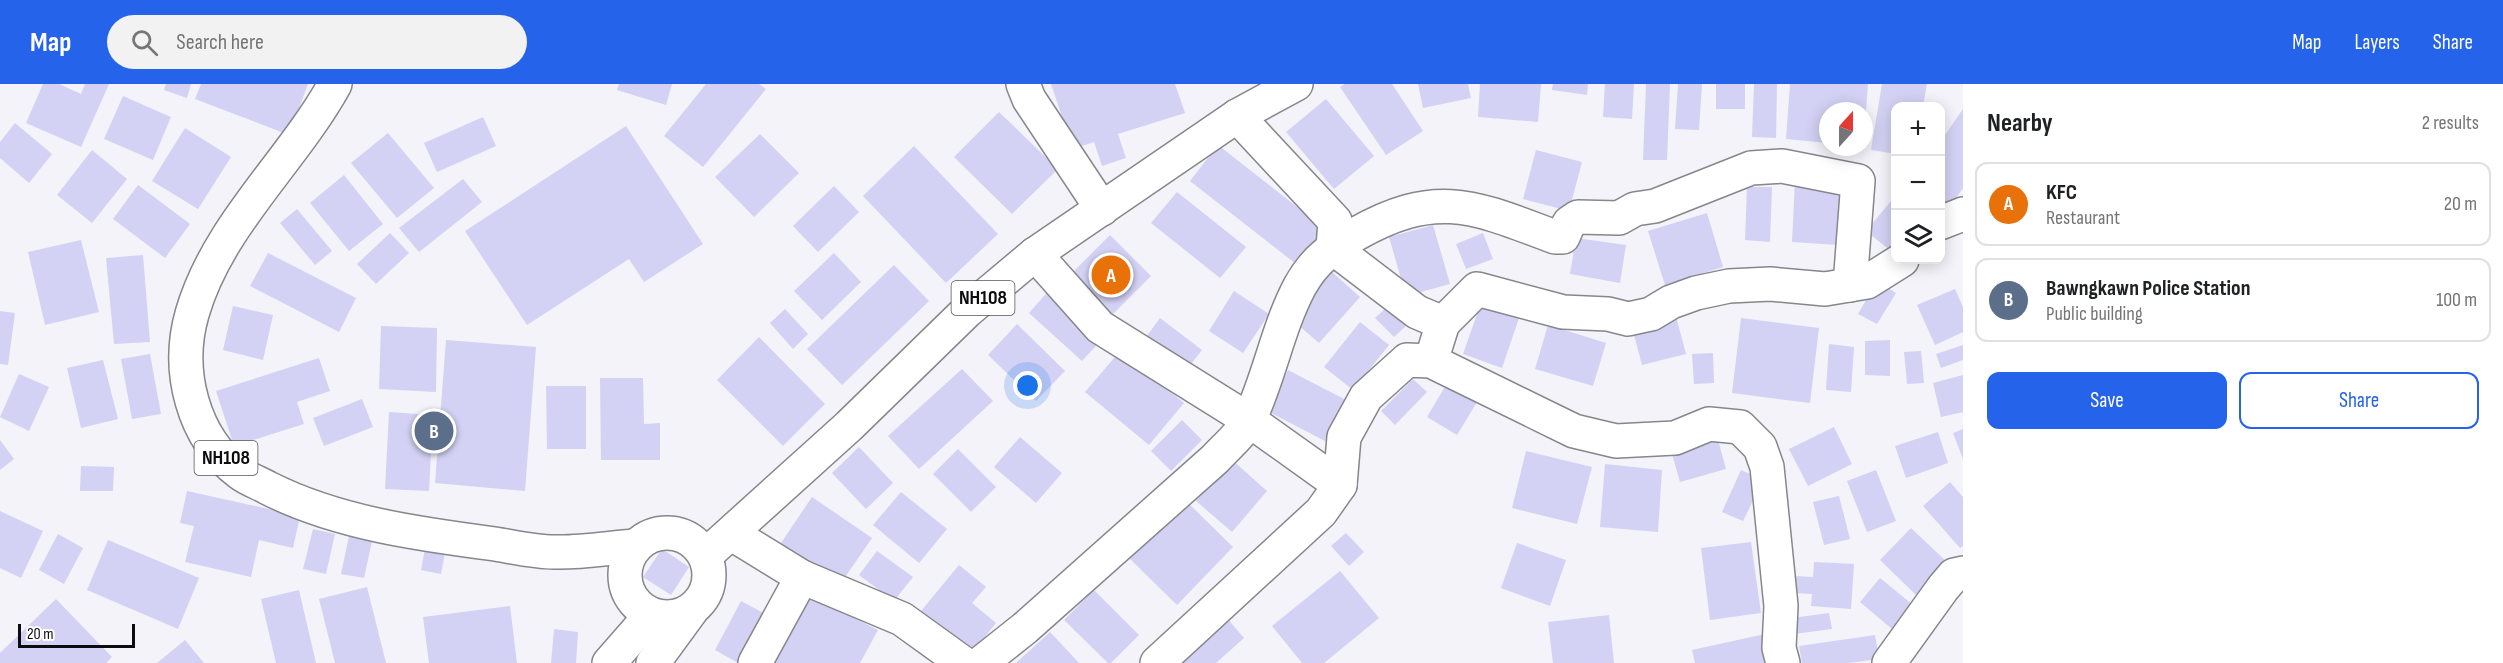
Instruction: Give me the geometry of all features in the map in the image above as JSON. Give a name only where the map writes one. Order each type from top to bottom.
[{"type":"main road","name":"NH108","points":[[335,84],[228,239],[207,277],[192,314],[186,346],[186,381],[195,413],[214,446],[240,473],[294,501],[373,523],[427,535],[553,552],[635,546],[652,535],[673,532],[692,540],[705,556],[849,426],[967,311],[1035,254],[1237,116],[1285,87]]},
{"type":"main road","points":[[1023,84],[1041,117],[1102,209]]},
{"type":"main road","points":[[1237,116],[1335,221],[1333,248]]},
{"type":"main road","points":[[981,663],[1025,628],[1215,459],[1249,420],[1300,286],[1318,258],[1369,227],[1403,213],[1432,205],[1478,209],[1555,237],[1563,237],[1569,223],[1578,217],[1619,218],[1626,212],[1655,206],[1732,174],[1751,168],[1782,166],[1858,181],[1850,285]]},
{"type":"main road","points":[[1945,221],[1963,214]]},
{"type":"main road","points":[[1333,248],[1417,312],[1443,323]]},
{"type":"main road","points":[[1035,254],[1100,327],[1249,420],[1340,485]]},
{"type":"main road","points":[[1431,360],[1443,323],[1477,289],[1563,312],[1608,314],[1628,319],[1651,314],[1671,302],[1696,293],[1729,286],[1770,285],[1825,289],[1868,282],[1896,264]]},
{"type":"main road","points":[[1157,663],[1322,512],[1340,485],[1344,437],[1366,398],[1407,360],[1431,360],[1574,431],[1616,441],[1675,438],[1709,423],[1740,427],[1760,447],[1767,467],[1781,606],[1779,648],[1783,663]]},
{"type":"main road","points":[[732,534],[802,578],[902,619],[963,663]]},
{"type":"main road","points":[[635,546],[625,564],[625,585],[634,603],[651,615],[672,617],[691,611]]},
{"type":"main road","points":[[653,663],[691,611],[705,596],[710,576],[705,556]]},
{"type":"main road","points":[[1889,663],[1943,588],[1954,575],[1963,573]]},
{"type":"main road","points":[[755,663],[802,578]]},
{"type":"main road","points":[[609,663],[651,615]]},
{"type":"building","points":[[43,84],[59,84],[81,94],[85,84],[109,84],[81,147],[26,123]]},
{"type":"building","points":[[166,84],[191,84],[187,98],[164,90]]},
{"type":"building","points":[[201,84],[308,84],[289,135],[195,99]]},
{"type":"building","points":[[619,84],[672,84],[666,105],[617,90]]},
{"type":"building","points":[[706,84],[759,84],[766,89],[703,167],[664,136]]},
{"type":"building","points":[[1051,84],[1175,84],[1185,113],[1118,134],[1126,158],[1102,166],[1094,142],[1073,149]]},
{"type":"building","points":[[1345,84],[1392,84],[1423,131],[1386,155],[1340,87]]},
{"type":"building","points":[[1418,84],[1468,84],[1471,98],[1423,108]]},
{"type":"building","points":[[1480,84],[1541,84],[1538,122],[1478,117]]},
{"type":"building","points":[[1553,84],[1588,84],[1587,95],[1552,90]]},
{"type":"building","points":[[1605,84],[1634,84],[1632,119],[1603,117]]},
{"type":"building","points":[[1646,84],[1670,84],[1667,160],[1643,160]]},
{"type":"building","points":[[1678,84],[1702,84],[1699,130],[1675,129]]},
{"type":"building","points":[[1716,84],[1745,84],[1745,109],[1716,109]]},
{"type":"building","points":[[1754,84],[1777,84],[1776,138],[1752,137]]},
{"type":"building","points":[[1790,84],[1868,84],[1867,102],[1819,102],[1819,142],[1786,139]]},
{"type":"building","points":[[1882,84],[1927,84],[1924,102],[1891,102],[1891,153],[1873,150]]},
{"type":"building","points":[[123,96],[171,117],[153,160],[104,139]]},
{"type":"building","points":[[1326,99],[1374,156],[1334,189],[1286,132]]},
{"type":"building","points":[[1963,109],[1963,188],[1950,207],[1945,204],[1945,135]]},
{"type":"building","points":[[999,112],[1058,169],[1012,214],[954,157]]},
{"type":"building","points":[[483,117],[496,146],[437,172],[424,143]]},
{"type":"building","points":[[15,123],[52,154],[29,183],[0,158],[0,142]]},
{"type":"building","points":[[626,126],[703,244],[644,282],[629,259],[527,325],[465,231]]},
{"type":"building","points":[[185,128],[231,157],[198,209],[152,181]]},
{"type":"building","points":[[388,133],[434,188],[397,218],[351,163]]},
{"type":"building","points":[[760,134],[799,173],[754,217],[715,177]]},
{"type":"building","points":[[1218,145],[1324,228],[1296,264],[1190,181]]},
{"type":"building","points":[[914,146],[998,234],[946,283],[863,196]]},
{"type":"building","points":[[92,150],[127,179],[92,223],[57,195]]},
{"type":"building","points":[[1536,150],[1582,162],[1569,211],[1523,199]]},
{"type":"building","points":[[344,175],[383,224],[349,251],[310,203]]},
{"type":"building","points":[[463,179],[482,202],[419,252],[399,228]]},
{"type":"building","points":[[1795,180],[1840,182],[1838,245],[1792,242]]},
{"type":"building","points":[[138,185],[190,224],[165,258],[113,219]]},
{"type":"building","points":[[834,186],[859,212],[818,252],[793,226]]},
{"type":"building","points":[[1747,187],[1772,187],[1770,242],[1745,240]]},
{"type":"building","points":[[1177,192],[1246,247],[1220,278],[1151,223]]},
{"type":"building","points":[[1891,201],[1891,251],[1866,231]]},
{"type":"building","points":[[297,209],[332,251],[315,265],[280,223]]},
{"type":"building","points":[[1707,213],[1723,267],[1665,285],[1648,231]]},
{"type":"building","points":[[1433,225],[1450,284],[1406,296],[1389,237]]},
{"type":"building","points":[[390,233],[409,253],[376,284],[357,264]]},
{"type":"building","points":[[1483,233],[1493,259],[1466,269],[1456,244]]},
{"type":"building","points":[[1110,235],[1151,276],[1112,315],[1071,274]]},
{"type":"building","points":[[1576,238],[1626,245],[1620,283],[1570,274]]},
{"type":"building","points":[[81,240],[99,312],[45,325],[28,252]]},
{"type":"building","points":[[268,253],[356,298],[339,332],[250,286]]},
{"type":"building","points":[[834,253],[861,282],[822,320],[794,291]]},
{"type":"building","points":[[143,255],[150,342],[114,344],[106,258]]},
{"type":"building","points":[[894,265],[929,301],[842,385],[807,349]]},
{"type":"building","points":[[1331,271],[1360,297],[1319,343],[1290,318]]},
{"type":"building","points":[[1877,281],[1896,293],[1877,324],[1858,314]]},
{"type":"building","points":[[1052,287],[1105,336],[1082,361],[1029,313]]},
{"type":"building","points":[[1955,289],[1963,307],[1963,332],[1935,345],[1917,305]]},
{"type":"building","points":[[1234,291],[1269,314],[1243,353],[1209,331]]},
{"type":"building","points":[[1481,303],[1520,315],[1502,368],[1463,354]]},
{"type":"building","points":[[233,306],[273,315],[263,360],[223,350]]},
{"type":"building","points":[[1388,306],[1406,326],[1394,337],[1375,318]]},
{"type":"building","points":[[785,309],[808,334],[793,349],[770,323]]},
{"type":"building","points":[[0,311],[15,313],[8,365],[0,364]]},
{"type":"building","points":[[1160,318],[1202,350],[1188,368],[1146,337]]},
{"type":"building","points":[[1741,318],[1819,328],[1810,403],[1732,393]]},
{"type":"building","points":[[1677,320],[1686,354],[1642,365],[1633,331]]},
{"type":"building","points":[[1360,322],[1389,345],[1353,390],[1324,367]]},
{"type":"building","points":[[1017,324],[1065,371],[1036,401],[988,355]]},
{"type":"building","points":[[1548,325],[1606,343],[1593,386],[1535,369]]},
{"type":"building","points":[[381,326],[437,328],[436,392],[379,389]]},
{"type":"building","points":[[759,337],[825,404],[783,446],[717,380]]},
{"type":"building","points":[[446,340],[536,347],[525,491],[435,483]]},
{"type":"building","points":[[1890,340],[1890,376],[1865,375],[1865,341]]},
{"type":"building","points":[[1829,344],[1854,347],[1851,392],[1826,390]]},
{"type":"building","points":[[1963,345],[1963,360],[1941,368],[1936,354]]},
{"type":"building","points":[[1120,351],[1184,403],[1149,445],[1085,392]]},
{"type":"building","points":[[1921,351],[1924,383],[1907,384],[1904,352]]},
{"type":"building","points":[[1713,353],[1714,383],[1694,384],[1692,354]]},
{"type":"building","points":[[150,354],[161,414],[132,419],[121,359]]},
{"type":"building","points":[[319,358],[330,391],[297,402],[304,424],[234,446],[216,391]]},
{"type":"building","points":[[103,360],[118,419],[81,428],[67,368]]},
{"type":"building","points":[[962,369],[993,401],[919,469],[888,436]]},
{"type":"building","points":[[1288,370],[1348,401],[1327,442],[1267,411]]},
{"type":"building","points":[[19,374],[49,387],[29,431],[0,417]]},
{"type":"building","points":[[1963,375],[1963,412],[1941,417],[1933,383]]},
{"type":"building","points":[[600,378],[643,378],[644,424],[660,423],[660,460],[601,460]]},
{"type":"building","points":[[1413,379],[1427,392],[1395,425],[1381,411]]},
{"type":"building","points":[[1446,385],[1477,402],[1457,435],[1427,417]]},
{"type":"building","points":[[546,386],[586,386],[586,449],[547,449]]},
{"type":"building","points":[[362,399],[373,427],[324,446],[313,418]]},
{"type":"building","points":[[389,412],[433,415],[429,491],[385,489]]},
{"type":"building","points":[[1182,420],[1202,440],[1171,471],[1151,451]]},
{"type":"building","points":[[1834,427],[1852,464],[1808,486],[1789,449]]},
{"type":"building","points":[[1963,429],[1963,459],[1953,433]]},
{"type":"building","points":[[1938,432],[1948,463],[1906,478],[1895,446]]},
{"type":"building","points":[[1020,437],[1062,473],[1036,503],[994,467]]},
{"type":"building","points":[[0,440],[14,459],[0,470]]},
{"type":"building","points":[[1718,440],[1726,469],[1680,482],[1672,454]]},
{"type":"building","points":[[859,447],[893,483],[866,509],[832,473]]},
{"type":"building","points":[[958,449],[996,487],[971,512],[933,474]]},
{"type":"building","points":[[1526,451],[1592,467],[1577,524],[1512,508]]},
{"type":"building","points":[[1231,459],[1267,491],[1232,532],[1196,501]]},
{"type":"building","points":[[1605,464],[1662,470],[1658,532],[1600,527]]},
{"type":"building","points":[[81,466],[114,467],[113,491],[80,491]]},
{"type":"building","points":[[1741,470],[1763,480],[1743,521],[1722,512]]},
{"type":"building","points":[[1876,470],[1896,521],[1867,532],[1847,481]]},
{"type":"building","points":[[1950,482],[1963,497],[1963,546],[1960,548],[1923,506]]},
{"type":"building","points":[[187,491],[300,516],[293,548],[259,540],[251,577],[185,562],[194,526],[180,523]]},
{"type":"building","points":[[901,492],[947,529],[919,563],[873,525]]},
{"type":"building","points":[[1839,496],[1850,539],[1824,545],[1813,502]]},
{"type":"building","points":[[812,497],[872,538],[839,586],[779,546]]},
{"type":"building","points":[[1185,500],[1233,547],[1177,605],[1129,558]]},
{"type":"building","points":[[0,511],[43,531],[21,578],[0,568]]},
{"type":"building","points":[[1911,528],[1948,563],[1916,595],[1880,560]]},
{"type":"building","points":[[313,529],[335,534],[326,574],[303,569]]},
{"type":"building","points":[[1346,533],[1364,552],[1349,566],[1331,546]]},
{"type":"building","points":[[58,534],[83,548],[64,584],[39,570]]},
{"type":"building","points":[[349,536],[372,541],[364,578],[341,574]]},
{"type":"building","points":[[108,540],[199,578],[178,629],[87,590]]},
{"type":"building","points":[[1751,542],[1761,613],[1710,620],[1701,548]]},
{"type":"building","points":[[426,543],[446,548],[441,574],[421,570]]},
{"type":"building","points":[[1517,543],[1566,560],[1550,606],[1501,588]]},
{"type":"building","points":[[662,549],[689,567],[671,595],[643,577]]},
{"type":"building","points":[[877,551],[913,577],[894,601],[859,575]]},
{"type":"building","points":[[1814,562],[1854,564],[1851,609],[1811,606],[1812,594],[1793,593],[1794,576],[1813,577]]},
{"type":"building","points":[[959,565],[986,587],[972,603],[996,623],[972,653],[921,611]]},
{"type":"building","points":[[1340,571],[1379,618],[1324,663],[1302,663],[1272,626]]},
{"type":"building","points":[[1880,578],[1913,605],[1892,629],[1860,602]]},
{"type":"building","points":[[367,587],[386,663],[335,663],[319,599]]},
{"type":"building","points":[[299,590],[316,663],[276,663],[261,599]]},
{"type":"building","points":[[1094,590],[1139,635],[1111,663],[1108,663],[1064,620]]},
{"type":"building","points":[[805,593],[878,630],[860,663],[769,663]]},
{"type":"building","points":[[56,599],[112,657],[106,663],[0,663],[0,653]]},
{"type":"building","points":[[741,601],[771,617],[746,663],[738,663],[715,650]]},
{"type":"building","points":[[510,606],[517,663],[429,663],[423,617]]},
{"type":"building","points":[[1829,613],[1832,629],[1794,634],[1792,618]]},
{"type":"building","points":[[1609,615],[1614,663],[1553,663],[1548,622]]},
{"type":"building","points":[[1226,617],[1244,638],[1216,663],[1173,663]]},
{"type":"building","points":[[554,629],[578,632],[576,663],[551,663]]},
{"type":"building","points":[[1050,632],[1079,663],[1016,663]]},
{"type":"building","points":[[1765,634],[1771,663],[1695,663],[1692,650]]},
{"type":"building","points":[[1875,635],[1879,659],[1849,663],[1802,663],[1799,646]]},
{"type":"building","points":[[185,640],[204,663],[157,663]]},
{"type":"place","name":"KFC","points":[[1111,275]]},
{"type":"place","name":"Bawngkawn Police Station","points":[[434,431]]}]
